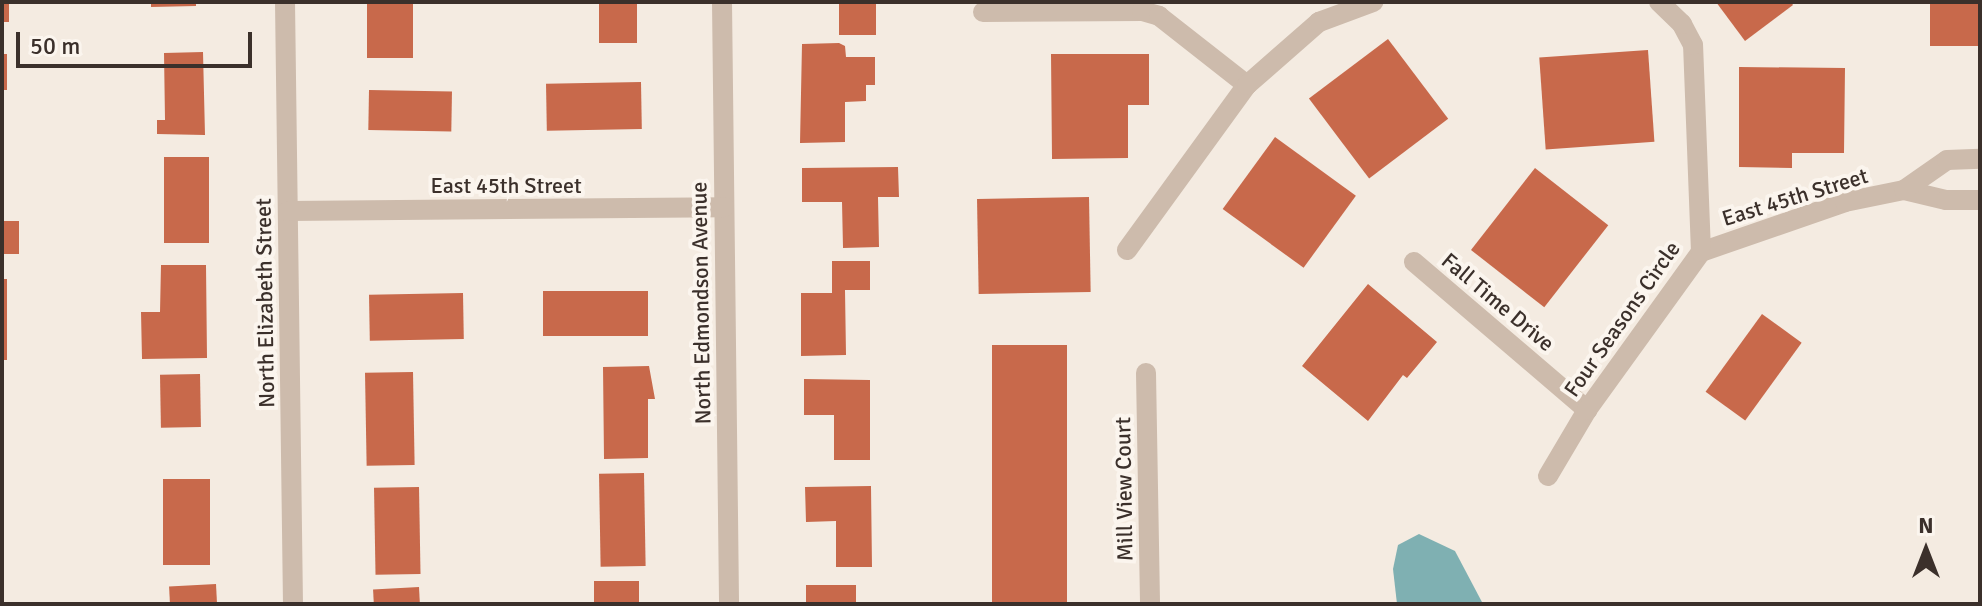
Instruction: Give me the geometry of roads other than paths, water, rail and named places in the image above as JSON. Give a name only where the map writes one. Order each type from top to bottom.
[{"type":"street","name":"North Elizabeth Street","points":[[285,2],[293,604]]},
{"type":"street","name":"North Edmondson Avenue","points":[[722,2],[729,604]]},
{"type":"street","points":[[1127,250],[1247,85],[1319,22],[1373,2]]},
{"type":"street","name":"Four Seasons Circle","points":[[1548,476],[1587,410],[1701,252],[1693,45],[1682,24],[1659,2]]},
{"type":"street","points":[[983,12],[1142,11],[1159,16],[1247,85]]},
{"type":"street","name":"East 45th Street","points":[[1701,252],[1845,202],[1904,190],[1947,160],[1980,159]]},
{"type":"street","name":"East 45th Street","points":[[1904,190],[1946,200],[1980,200]]},
{"type":"street","name":"East 45th Street","points":[[288,211],[724,207]]},
{"type":"street","name":"Fall Time Drive","points":[[1414,262],[1587,410]]},
{"type":"street","name":"Mill View Court","points":[[1146,373],[1150,604]]},
{"type":"water","points":[[1419,534],[1455,551],[1483,604],[1397,604],[1393,569],[1398,545]]}]
